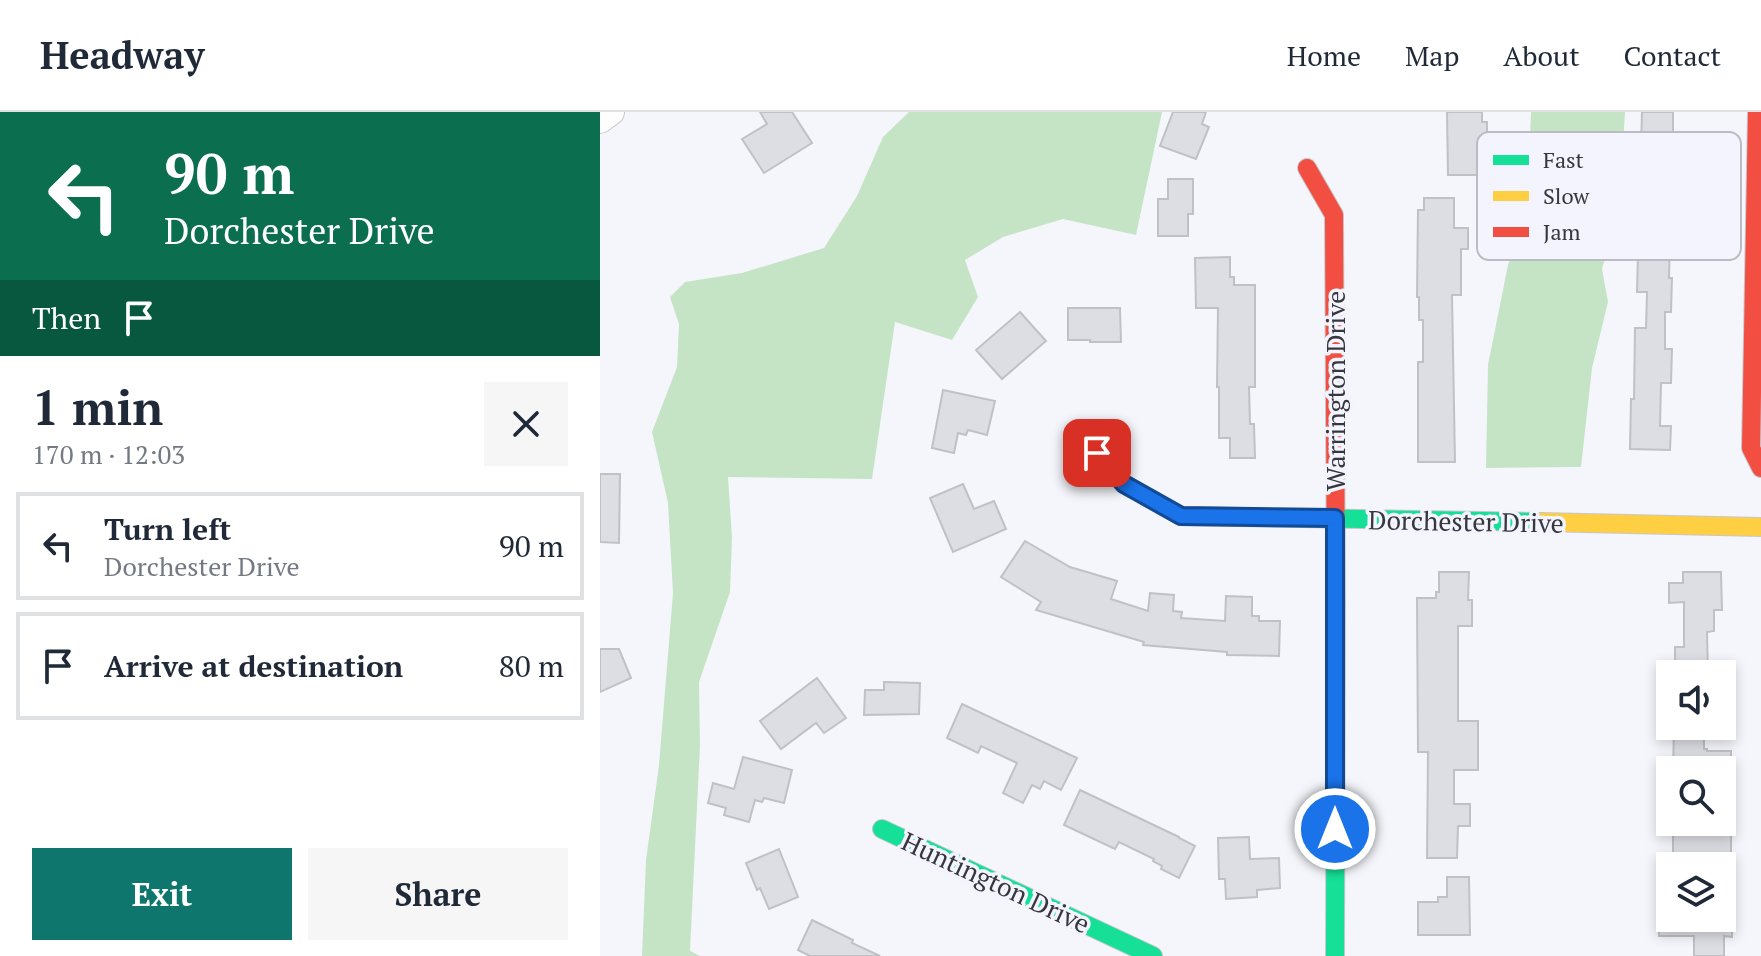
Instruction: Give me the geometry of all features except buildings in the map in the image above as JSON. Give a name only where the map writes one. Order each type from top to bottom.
[{"type":"street","points":[[600,120],[611,112]]},
{"type":"street","points":[[1757,112],[1751,448],[1761,468]]},
{"type":"street","name":"Warrington Drive","points":[[1307,168],[1334,215],[1335,956]]},
{"type":"street","name":"Dorchester Drive","points":[[1097,453],[1124,484],[1181,516],[1761,527]]},
{"type":"street","name":"Huntington Drive","points":[[882,829],[1153,956]]},
{"type":"green space","points":[[909,112],[1162,112],[1136,235],[1063,219],[1003,237],[965,260],[978,297],[952,340],[895,322],[872,479],[728,477],[732,537],[730,592],[699,682],[700,745],[690,951],[700,956],[642,956],[646,860],[659,765],[673,593],[668,503],[652,432],[677,367],[679,324],[670,297],[685,282],[742,273],[824,248],[857,196],[883,137]]},
{"type":"green space","points":[[1531,112],[1625,112],[1624,132],[1530,132]]},
{"type":"green space","points":[[1510,260],[1605,260],[1602,269],[1608,302],[1592,368],[1581,467],[1486,468],[1488,365]]},
{"type":"traffic: fast","points":[[1097,453],[1124,484],[1181,516],[1540,522]]},
{"type":"traffic: fast","points":[[1335,956],[1336,600]]},
{"type":"traffic: fast","points":[[882,829],[1153,956]]},
{"type":"traffic: slow","points":[[1540,522],[1761,527]]},
{"type":"traffic: jam","points":[[1757,112],[1751,448],[1761,468]]},
{"type":"traffic: jam","points":[[1307,168],[1334,215],[1336,600]]},
{"type":"route","points":[[1097,453],[1124,484],[1181,516],[1335,518],[1335,829]]}]
